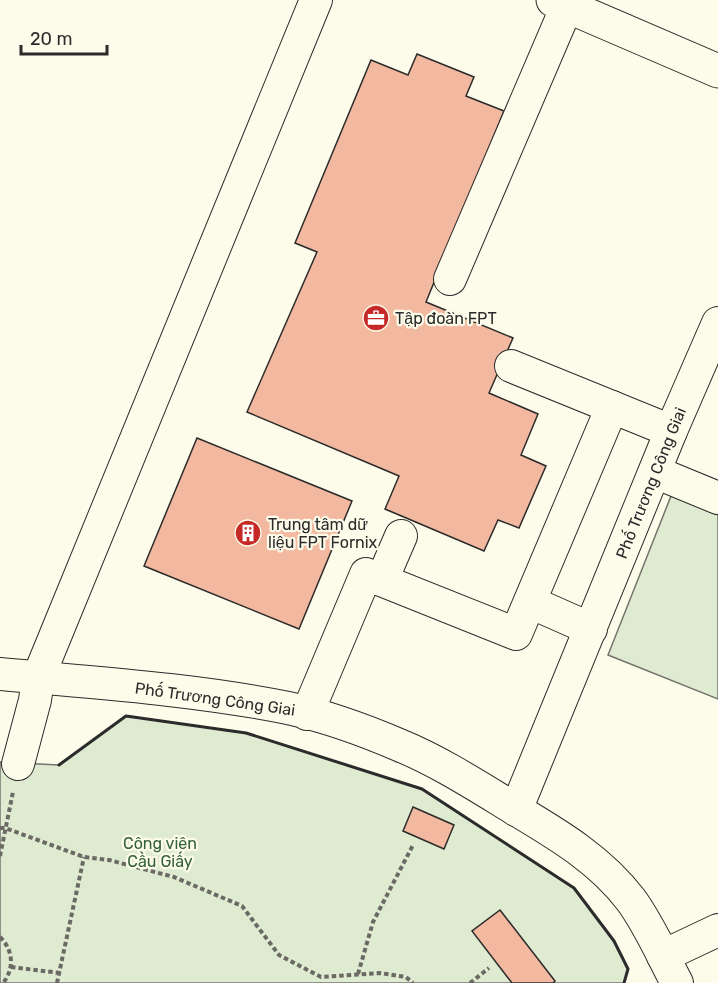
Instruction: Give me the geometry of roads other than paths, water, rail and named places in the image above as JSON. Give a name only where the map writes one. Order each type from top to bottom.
[{"type":"main road","points":[[560,3],[718,71]]},
{"type":"street","points":[[18,764],[35,700],[38,678],[316,0]]},
{"type":"street","points":[[450,279],[519,86],[560,3]]},
{"type":"street","name":"Phố Trương Công Giai","points":[[516,810],[718,323]]},
{"type":"street","points":[[511,366],[672,431]]},
{"type":"street","points":[[307,714],[366,574],[516,634],[612,407]]},
{"type":"street","points":[[655,472],[718,498]]},
{"type":"street","points":[[382,580],[401,536]]},
{"type":"street","points":[[530,602],[591,629]]},
{"type":"street","name":"Phố Trương Công Giai","points":[[0,674],[183,692],[290,709],[345,725],[401,746],[454,772],[544,825],[592,860],[612,878],[641,916],[677,983]]},
{"type":"street","points":[[663,956],[718,930]]},
{"type":"place","name":"Tập đoàn FPT","points":[[376,318]]},
{"type":"place","name":"Trung tâm dữ liệu FPT Fornix","points":[[248,533]]},
{"type":"park label","name":"Công viên Cầu Giấy","points":[[160,852]]}]
